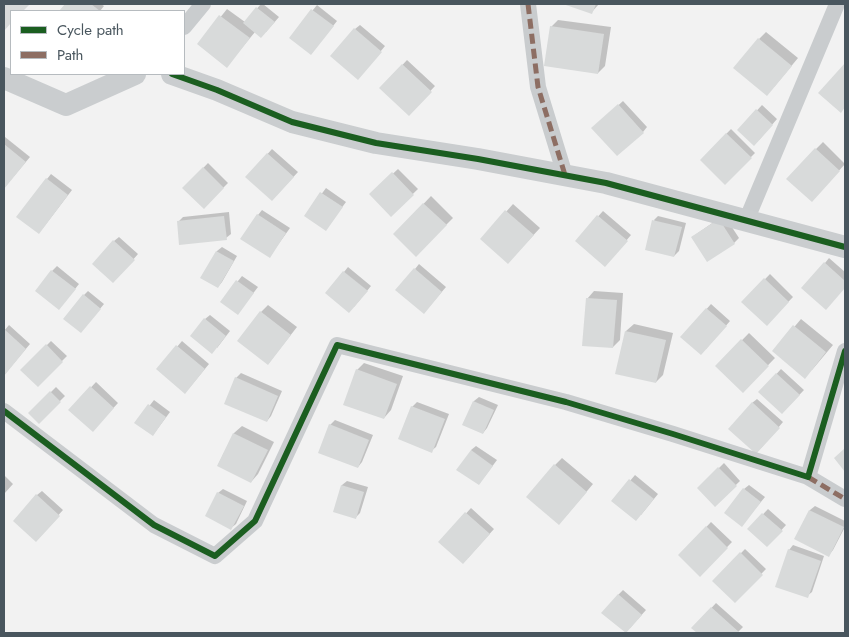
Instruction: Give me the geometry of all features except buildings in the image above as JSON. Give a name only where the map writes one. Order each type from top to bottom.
[{"type":"street","points":[[185,26],[203,4]]},
{"type":"street","points":[[528,4],[538,88],[565,174]]},
{"type":"street","points":[[746,221],[837,4]]},
{"type":"street","points":[[4,78],[66,105],[133,75]]},
{"type":"street","points":[[175,75],[217,90],[292,122],[376,143],[606,182],[845,247]]},
{"type":"street","points":[[4,411],[154,525],[215,556],[255,522],[337,345],[566,402],[673,434],[808,478],[845,500]]},
{"type":"street","points":[[808,478],[845,351]]},
{"type":"marked path","points":[[528,4],[538,87],[565,175]]},
{"type":"marked path","points":[[808,477],[845,499]]},
{"type":"cycle path","points":[[175,75],[217,90],[292,122],[376,143],[478,159],[606,183],[845,247]]},
{"type":"cycle path","points":[[4,411],[154,525],[215,556],[255,521],[337,345],[566,402],[808,477],[845,351]]}]
